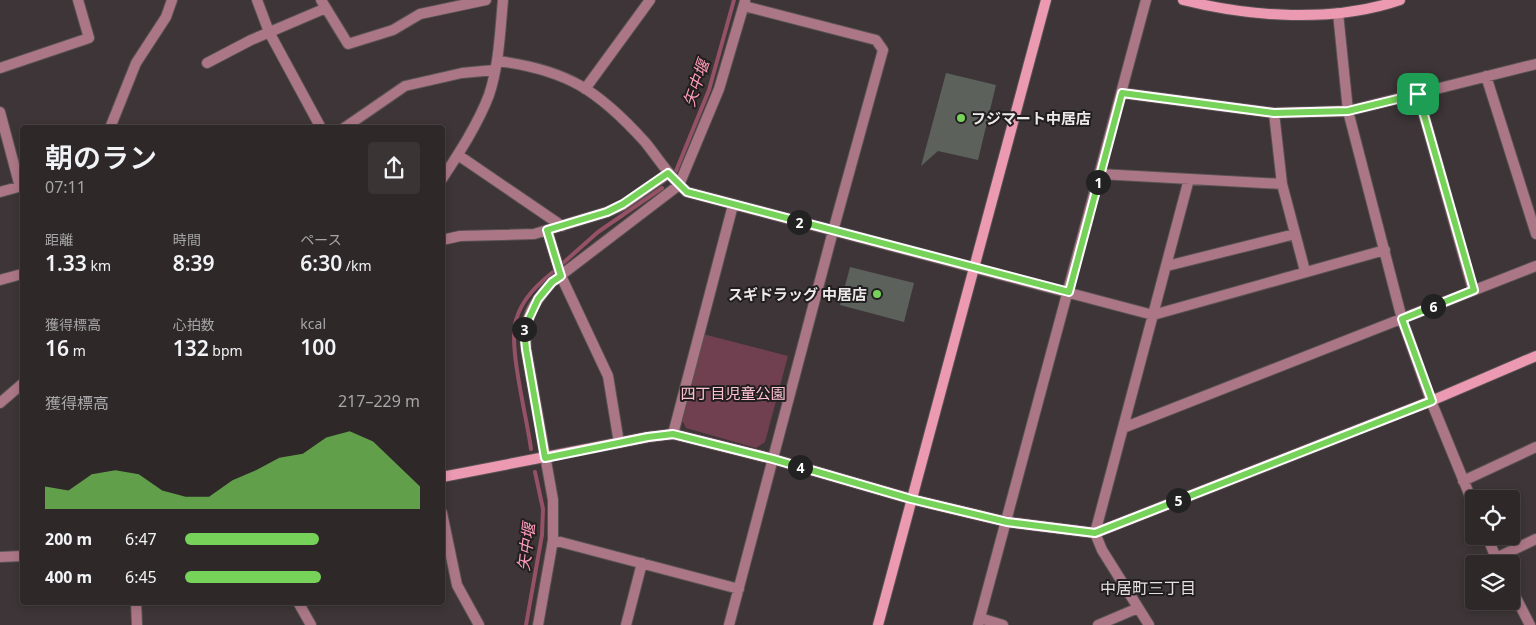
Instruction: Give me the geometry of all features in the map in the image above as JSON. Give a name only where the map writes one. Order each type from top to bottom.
[{"type":"street","points":[[0,68],[89,38],[78,0]]},
{"type":"street","points":[[111,125],[136,63],[166,16],[172,0]]},
{"type":"street","points":[[257,0],[269,32],[319,125]]},
{"type":"street","points":[[207,63],[323,4],[348,44],[392,30],[420,14],[486,0]]},
{"type":"street","points":[[445,174],[458,155],[489,95],[496,65],[503,0]]},
{"type":"street","points":[[585,89],[650,0]]},
{"type":"street","points":[[878,625],[1046,0]]},
{"type":"street","points":[[1003,625],[979,622],[1146,0]]},
{"type":"street","points":[[1183,0],[1219,9],[1268,14],[1338,13],[1400,0]]},
{"type":"street","points":[[538,625],[553,540],[554,500],[545,458],[524,329],[538,299],[552,282],[623,226],[680,185],[719,89],[744,3],[876,40],[883,50],[729,625]]},
{"type":"street","points":[[1338,13],[1348,111],[1402,319],[1467,490]]},
{"type":"street","points":[[1122,93],[1274,113],[1348,111],[1536,64]]},
{"type":"street","points":[[348,125],[405,86],[496,65],[534,66],[569,79],[601,98],[646,143],[668,173],[687,192],[1153,315],[1385,250]]},
{"type":"street","points":[[1486,76],[1536,234]]},
{"type":"street","points":[[1418,94],[1474,290]]},
{"type":"street","points":[[0,112],[20,182]]},
{"type":"street","points":[[1274,113],[1282,184],[1305,271]]},
{"type":"street","points":[[458,155],[562,226]]},
{"type":"street","points":[[445,239],[460,236],[534,234],[562,226],[623,204],[668,173]]},
{"type":"street","points":[[1100,174],[1282,184]]},
{"type":"street","points":[[1149,625],[1102,550],[1095,533],[1189,179]]},
{"type":"street","points":[[0,192],[20,186]]},
{"type":"street","points":[[673,434],[733,205]]},
{"type":"street","points":[[547,230],[561,276],[608,376],[620,442]]},
{"type":"street","points":[[1167,266],[1295,234]]},
{"type":"street","points":[[1123,428],[1536,266]]},
{"type":"street","points":[[0,280],[20,275]]},
{"type":"street","points":[[445,476],[620,442],[673,434],[773,459],[911,499],[1007,522],[1095,533],[1432,401],[1536,356]]},
{"type":"street","points":[[0,403],[20,386]]},
{"type":"street","points":[[1463,481],[1536,447]]},
{"type":"street","points":[[445,527],[457,585],[479,625]]},
{"type":"street","points":[[1508,555],[1536,539]]},
{"type":"street","points":[[553,540],[738,589]]},
{"type":"street","points":[[0,557],[20,556]]},
{"type":"street","points":[[626,625],[642,563]]},
{"type":"street","points":[[136,605],[137,625]]},
{"type":"street","points":[[300,605],[311,625]]},
{"type":"street","points":[[1520,606],[1530,625]]},
{"type":"street","points":[[1098,625],[1138,608]]},
{"type":"green space","name":"四丁目児童公園","points":[[703,334],[788,356],[765,442],[756,448],[686,428],[681,418]]},
{"type":"building","name":"フジマート中居店","points":[[946,73],[996,85],[978,160],[938,151],[921,166]]},
{"type":"building","name":"スギドラッグ 中居店","points":[[850,267],[914,283],[904,322],[840,305]]},
{"type":"waterway","name":"矢中堰","points":[[676,171],[709,90],[734,0]]},
{"type":"waterway","name":"矢中堰","points":[[562,264],[598,232],[662,188]]},
{"type":"waterway","name":"矢中堰","points":[[531,449],[516,364],[514,332],[522,305],[536,287],[553,272]]},
{"type":"waterway","name":"矢中堰","points":[[526,625],[542,535],[543,509],[535,472]]},
{"type":"place","name":"フジマート中居店","points":[[961,118]]},
{"type":"place","name":"スギドラッグ 中居店","points":[[877,294]]},
{"type":"district","name":"中居町三丁目","points":[[1148,588]]},
{"type":"route","points":[[1122,93],[1274,113],[1348,111],[1418,94],[1474,290],[1402,319],[1432,401],[1095,533],[1007,522],[911,499],[773,459],[673,434],[648,437],[545,458],[524,329],[538,299],[552,282],[561,276],[547,230],[607,212],[623,204],[668,173],[687,192],[1069,292],[1122,93]]}]
